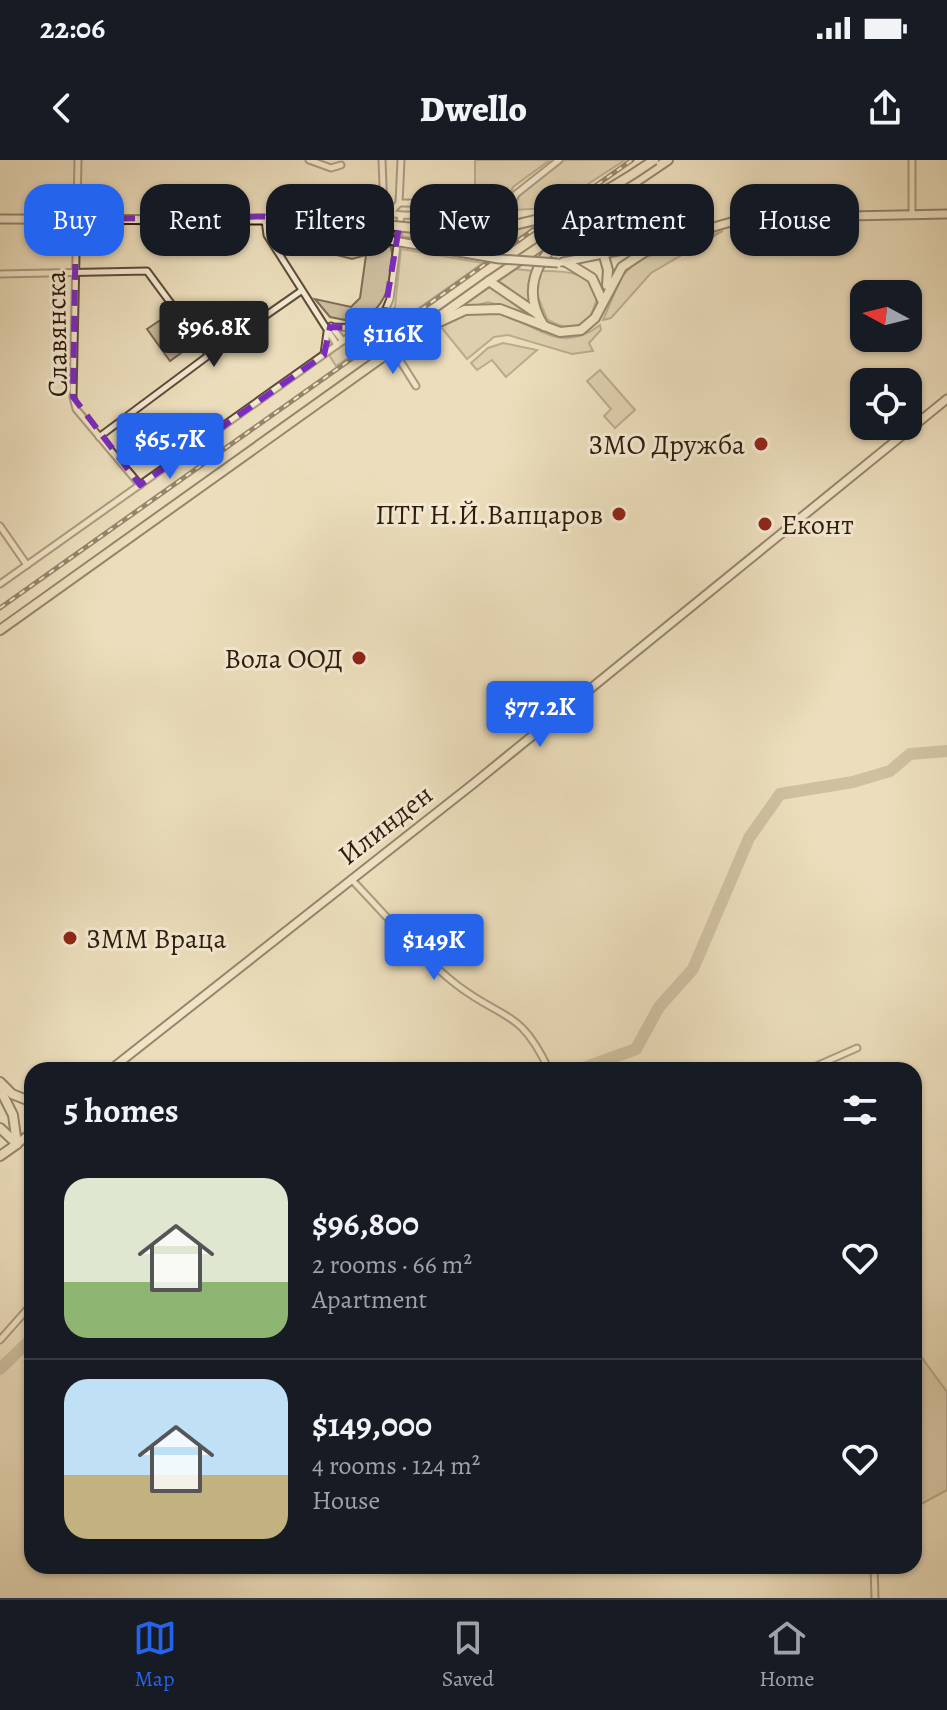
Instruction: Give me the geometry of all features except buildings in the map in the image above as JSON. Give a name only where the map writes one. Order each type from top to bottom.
[{"type":"main road","points":[[265,220],[299,216],[462,233],[522,224],[597,197],[654,160]]},
{"type":"main road","points":[[633,184],[668,160]]},
{"type":"main road","points":[[0,630],[534,251]]},
{"type":"main road","points":[[536,314],[531,291],[535,271],[544,256]]},
{"type":"main road","points":[[602,302],[608,282],[604,256]]},
{"type":"main road","points":[[426,328],[465,310],[482,308],[500,309],[560,332],[581,330],[595,318],[622,267],[638,256]]},
{"type":"main road","points":[[562,262],[592,278],[602,302]]},
{"type":"main road","points":[[489,281],[536,314],[545,326]]},
{"type":"main road","points":[[0,1082],[12,1094],[24,1099]]},
{"type":"main road","points":[[0,1089],[13,1115],[17,1144]]},
{"type":"main road","points":[[0,1128],[17,1144]]},
{"type":"main road","points":[[0,1156],[17,1144]]},
{"type":"street","name":"Славянска","points":[[77,184],[78,160]]},
{"type":"street","points":[[309,160],[331,168],[341,165]]},
{"type":"street","points":[[382,160],[383,184]]},
{"type":"street","points":[[394,209],[399,203],[401,160]]},
{"type":"street","points":[[518,193],[559,160]]},
{"type":"street","points":[[912,160],[912,215]]},
{"type":"street","points":[[399,203],[410,203]]},
{"type":"street","points":[[394,214],[410,215]]},
{"type":"street","points":[[714,227],[745,218],[947,214]]},
{"type":"street","points":[[0,584],[385,311],[390,299],[401,215]]},
{"type":"street","points":[[0,219],[24,219]]},
{"type":"street","points":[[124,219],[265,220],[499,259],[562,262],[604,256]]},
{"type":"street","points":[[265,220],[267,235],[301,291],[340,343]]},
{"type":"street","name":"Славянска","points":[[75,256],[73,397],[76,409],[140,485]]},
{"type":"street","points":[[0,274],[147,271],[209,355]]},
{"type":"street","points":[[99,437],[301,291]]},
{"type":"street","points":[[330,329],[362,328]]},
{"type":"street","points":[[324,355],[330,329]]},
{"type":"street","points":[[394,351],[416,386]]},
{"type":"street","name":"Илинден","points":[[120,1062],[947,399]]},
{"type":"street","points":[[0,526],[27,565]]},
{"type":"street","points":[[350,879],[457,985],[519,1022],[533,1037],[545,1062]]},
{"type":"street","points":[[825,1062],[857,1048]]},
{"type":"street","points":[[17,1144],[24,1138]]},
{"type":"street","points":[[0,1340],[24,1313]]},
{"type":"street","points":[[874,1574],[875,1598]]},
{"type":"highlighted area","points":[[299,216],[399,227],[385,311],[362,328],[330,327],[324,355],[140,485],[73,397],[76,219]]},
{"type":"shaded area","points":[[475,160],[550,160],[517,184],[475,184]]},
{"type":"shaded area","points":[[564,160],[625,160],[588,184],[534,184]]},
{"type":"shaded area","points":[[534,184],[534,209],[518,210],[519,196]]},
{"type":"shaded area","points":[[534,226],[518,238],[518,228]]},
{"type":"shaded area","points":[[401,231],[410,232],[410,238],[401,236]]},
{"type":"shaded area","points":[[401,249],[410,251],[410,256],[442,256],[483,263],[336,366],[329,355],[395,307]]},
{"type":"shaded area","points":[[366,256],[392,256],[392,270],[386,292],[374,311],[365,317],[355,322],[330,317],[315,299],[351,307],[360,298]]},
{"type":"shaded area","points":[[650,256],[680,256],[651,273],[611,318],[603,320],[622,276],[638,260]]},
{"type":"shaded area","points":[[516,269],[533,271],[529,303],[499,281]]},
{"type":"shaded area","points":[[541,271],[568,272],[589,282],[597,299],[590,318],[569,327],[547,319],[536,292]]},
{"type":"shaded area","points":[[491,286],[534,315],[488,302],[452,313]]},
{"type":"shaded area","points":[[495,311],[559,338],[585,334],[600,325],[601,330],[589,343],[593,351],[572,354],[508,335],[494,337],[467,359],[441,327],[470,313]]},
{"type":"shaded area","points":[[162,319],[185,350],[170,361],[147,329]]},
{"type":"shaded area","points":[[503,343],[537,350],[506,377],[492,360],[477,370],[471,363],[488,348]]},
{"type":"shaded area","points":[[600,370],[635,410],[615,428],[604,416],[611,409],[587,381]]},
{"type":"shaded area","points":[[922,1358],[947,1392],[947,1490],[922,1504]]},
{"type":"waterway","points":[[600,1062],[636,1049],[659,1007],[693,969],[749,838],[780,794],[853,782],[890,771],[910,754],[947,751]]},
{"type":"waterway","points":[[0,1369],[24,1346]]},
{"type":"railway","points":[[0,608],[632,160]]},
{"type":"place","name":"ЗМО Дружба","points":[[761,444]]},
{"type":"place","name":"ПТГ Н.Й.Вапцаров","points":[[619,514]]},
{"type":"place","name":"Еконт","points":[[765,524]]},
{"type":"place","name":"Вола ООД","points":[[359,658]]},
{"type":"place","name":"ЗММ Враца","points":[[70,938]]}]
